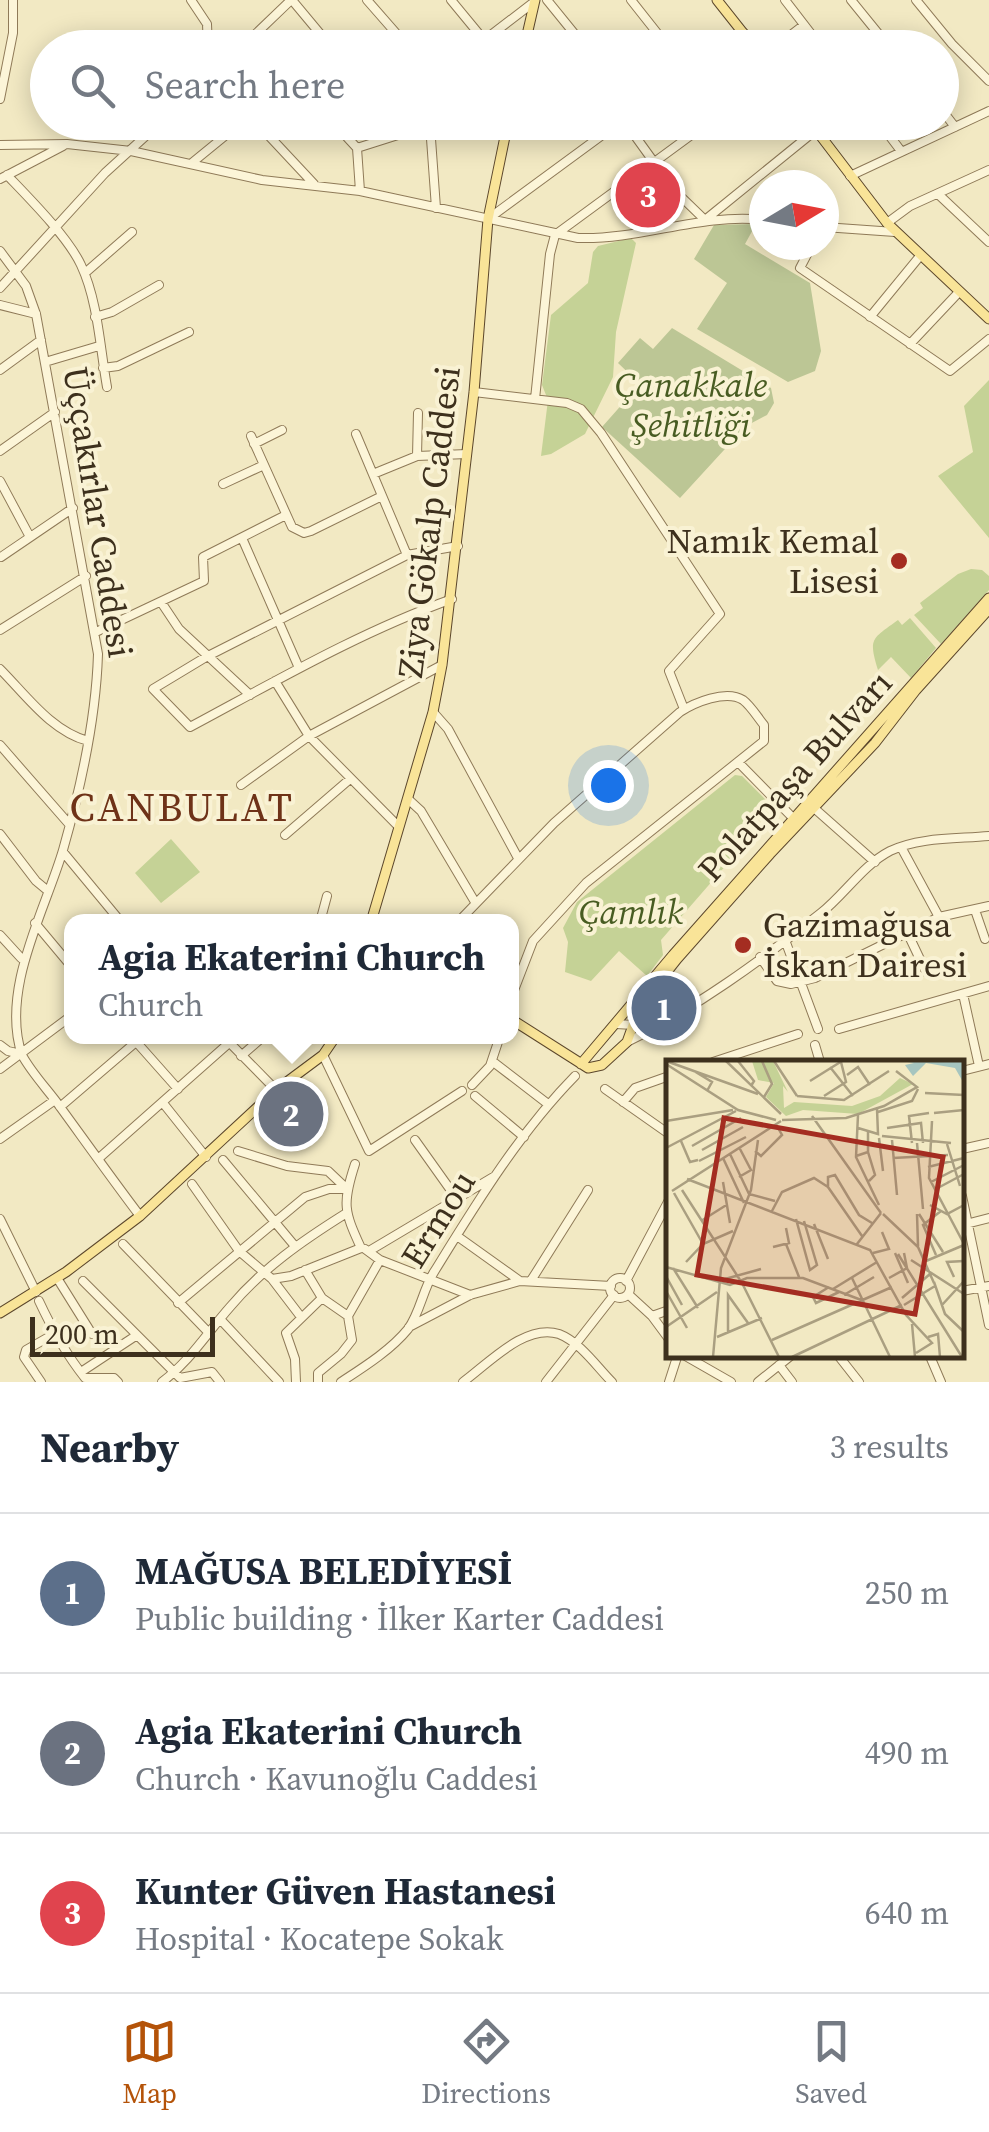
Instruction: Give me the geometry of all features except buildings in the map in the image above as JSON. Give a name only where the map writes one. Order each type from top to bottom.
[{"type":"main road","points":[[717,0],[742,30]]},
{"type":"main road","points":[[528,30],[535,1]]},
{"type":"main road","name":"Ziya Gökalp Caddesi","points":[[372,914],[433,712],[442,665],[474,392],[488,219],[504,140]]},
{"type":"main road","points":[[823,140],[891,228],[989,319]]},
{"type":"main road","name":"Polatpaşa Bulvarı","points":[[627,1042],[638,1012],[677,959],[875,743],[914,688],[989,598]]},
{"type":"main road","name":"Polatpaşa Bulvarı","points":[[581,1064],[794,818],[989,609]]},
{"type":"main road","points":[[638,1012],[648,1026]]},
{"type":"main road","points":[[519,1025],[581,1064],[596,1068],[627,1042]]},
{"type":"main road","points":[[0,1313],[38,1296],[140,1216],[330,1044]]},
{"type":"street","points":[[0,99],[13,33],[13,0]]},
{"type":"street","points":[[260,30],[292,0],[317,30]]},
{"type":"street","points":[[368,0],[394,30]]},
{"type":"street","points":[[450,0],[476,30]]},
{"type":"street","points":[[547,0],[571,30]]},
{"type":"street","points":[[632,0],[655,30]]},
{"type":"street","points":[[785,0],[808,30]]},
{"type":"street","points":[[851,0],[875,30]]},
{"type":"street","points":[[916,0],[941,30]]},
{"type":"street","points":[[497,30],[535,1]]},
{"type":"street","points":[[196,2],[207,30]]},
{"type":"street","points":[[797,30],[804,25]]},
{"type":"street","points":[[959,51],[989,81]]},
{"type":"street","points":[[959,125],[989,112]]},
{"type":"street","points":[[0,288],[105,173],[142,140]]},
{"type":"street","points":[[193,162],[220,140]]},
{"type":"street","points":[[273,140],[314,184]]},
{"type":"street","points":[[350,140],[357,148],[360,191]]},
{"type":"street","points":[[357,148],[382,140]]},
{"type":"street","points":[[434,140],[436,208]]},
{"type":"street","points":[[488,219],[598,140]]},
{"type":"street","points":[[637,140],[674,190],[705,220]]},
{"type":"street","points":[[536,399],[555,235],[685,140]]},
{"type":"street","points":[[705,220],[797,140]]},
{"type":"street","points":[[892,140],[901,152]]},
{"type":"street","points":[[850,176],[927,140]]},
{"type":"street","points":[[67,144],[4,177],[72,250],[85,273],[107,386]]},
{"type":"street","points":[[0,145],[67,144],[131,151],[262,180],[360,191],[555,235],[608,237],[728,217],[749,219]]},
{"type":"street","points":[[839,227],[891,228],[910,206],[989,170]]},
{"type":"street","points":[[938,194],[989,242]]},
{"type":"street","points":[[85,273],[132,232]]},
{"type":"street","name":"Üççakırlar Caddesi","points":[[0,251],[17,270],[36,314],[96,632],[97,678],[70,824],[21,958],[12,1000],[21,1054]]},
{"type":"street","points":[[870,317],[920,256]]},
{"type":"street","points":[[804,260],[800,268],[950,371],[989,339]]},
{"type":"street","points":[[94,317],[112,312],[159,285]]},
{"type":"street","points":[[910,344],[958,292]]},
{"type":"street","points":[[0,305],[36,314]]},
{"type":"street","points":[[104,368],[118,366],[189,332]]},
{"type":"street","points":[[0,370],[41,340]]},
{"type":"street","points":[[46,362],[99,346]]},
{"type":"street","points":[[474,392],[567,403],[580,409],[601,433],[720,614],[669,670],[684,709]]},
{"type":"street","points":[[0,450],[55,412]]},
{"type":"street","points":[[418,413],[418,456]]},
{"type":"street","points":[[282,430],[252,440],[292,527],[304,533],[382,496]]},
{"type":"street","points":[[356,434],[407,555]]},
{"type":"street","points":[[373,474],[418,456],[466,454]]},
{"type":"street","points":[[223,484],[264,465]]},
{"type":"street","points":[[0,481],[30,538]]},
{"type":"street","points":[[0,558],[73,508]]},
{"type":"street","points":[[96,632],[204,581],[203,557],[286,515]]},
{"type":"street","points":[[242,538],[299,668]]},
{"type":"street","points":[[452,599],[406,615],[190,727],[153,689],[206,657],[407,555],[458,546]]},
{"type":"street","points":[[0,630],[86,576]]},
{"type":"street","points":[[162,602],[179,629],[250,695]]},
{"type":"street","points":[[241,784],[310,736],[442,665]]},
{"type":"street","points":[[0,668],[60,728],[73,737],[88,740]]},
{"type":"street","points":[[275,681],[310,736],[398,826]]},
{"type":"street","points":[[465,914],[604,777],[684,709],[728,697],[743,700],[764,725],[764,741],[586,883],[532,941],[519,976]]},
{"type":"street","points":[[433,712],[448,729],[518,858]]},
{"type":"street","points":[[0,745],[70,824]]},
{"type":"street","points":[[739,764],[794,818]]},
{"type":"street","points":[[285,835],[350,779]]},
{"type":"street","points":[[408,799],[420,810],[475,902]]},
{"type":"street","points":[[814,808],[875,862]]},
{"type":"street","points":[[0,834],[48,891]]},
{"type":"street","points":[[627,1042],[662,1025],[785,940],[834,902],[875,862],[901,847],[989,836]]},
{"type":"street","points":[[901,847],[939,917]]},
{"type":"street","points":[[62,852],[114,914]]},
{"type":"street","points":[[322,914],[327,896]]},
{"type":"street","points":[[760,957],[777,981],[802,982],[939,917],[989,906]]},
{"type":"street","points":[[975,910],[985,939]]},
{"type":"street","points":[[36,923],[64,957]]},
{"type":"street","points":[[908,934],[926,972]]},
{"type":"street","points":[[0,935],[21,958]]},
{"type":"street","points":[[785,940],[818,1029]]},
{"type":"street","points":[[839,1029],[989,986]]},
{"type":"street","points":[[963,994],[984,1065]]},
{"type":"street","points":[[0,1069],[64,1021]]},
{"type":"street","points":[[616,1024],[662,1025]]},
{"type":"street","points":[[719,1060],[798,1034]]},
{"type":"street","points":[[0,1139],[58,1104],[131,1044]]},
{"type":"street","points":[[141,1044],[178,1089]]},
{"type":"street","points":[[98,1159],[164,1103],[222,1044]]},
{"type":"street","points":[[230,1044],[276,1090]]},
{"type":"street","points":[[242,1056],[255,1044]]},
{"type":"street","points":[[472,1085],[483,1076],[497,1044]]},
{"type":"street","points":[[815,1045],[819,1060]]},
{"type":"street","points":[[0,1046],[21,1054],[140,1216]]},
{"type":"street","points":[[322,1055],[369,1152],[462,1091]]},
{"type":"street","points":[[492,1061],[548,1104]]},
{"type":"street","name":"Ermou","points":[[341,1382],[409,1327],[430,1278],[498,1174],[548,1104],[575,1076]]},
{"type":"street","points":[[623,1102],[635,1088],[666,1077]]},
{"type":"street","points":[[605,1090],[666,1132]]},
{"type":"street","points":[[475,1096],[524,1137]]},
{"type":"street","points":[[164,1103],[206,1157]]},
{"type":"street","points":[[415,1140],[456,1199]]},
{"type":"street","points":[[964,1148],[989,1142]]},
{"type":"street","points":[[238,1151],[332,1174],[354,1164],[345,1214],[365,1250],[380,1260],[470,1294]]},
{"type":"street","points":[[223,1160],[294,1245]]},
{"type":"street","points":[[332,1174],[347,1189]]},
{"type":"street","points":[[272,1278],[365,1250],[498,1174]]},
{"type":"street","points":[[192,1184],[239,1251],[261,1273],[272,1278],[301,1317]]},
{"type":"street","points":[[178,1304],[304,1197],[329,1189],[347,1189]]},
{"type":"street","points":[[532,1280],[588,1190]]},
{"type":"street","points":[[626,1280],[666,1206]]},
{"type":"street","points":[[162,1382],[261,1273],[294,1245],[345,1214]]},
{"type":"street","points":[[989,1218],[964,1224],[984,1286],[989,1325]]},
{"type":"street","points":[[1,1222],[54,1334],[84,1377]]},
{"type":"street","points":[[457,1236],[520,1281]]},
{"type":"street","points":[[124,1244],[209,1333]]},
{"type":"street","points":[[318,1382],[318,1373],[342,1354],[352,1340],[348,1316],[380,1260]]},
{"type":"street","points":[[305,1270],[322,1298],[348,1316]]},
{"type":"street","points":[[57,1278],[92,1334]]},
{"type":"street","points":[[546,1382],[617,1279],[626,1280]]},
{"type":"street","points":[[83,1280],[180,1378],[212,1372],[220,1382]]},
{"type":"street","points":[[626,1280],[628,1294]]},
{"type":"street","points":[[409,1327],[470,1294],[520,1281],[612,1290],[621,1298],[628,1294]]},
{"type":"street","points":[[628,1294],[666,1335]]},
{"type":"street","points":[[296,1382],[295,1359],[286,1333],[322,1298]]},
{"type":"street","points":[[652,1316],[666,1311]]},
{"type":"street","points":[[220,1319],[279,1382]]},
{"type":"street","points":[[41,1382],[24,1357],[26,1350],[54,1334]]},
{"type":"street","points":[[463,1382],[533,1334],[561,1335],[612,1382]]},
{"type":"street","points":[[84,1377],[137,1335]]},
{"type":"street","points":[[669,1382],[679,1357]]},
{"type":"street","points":[[685,1357],[731,1382]]},
{"type":"street","points":[[758,1382],[788,1357]]},
{"type":"street","points":[[839,1357],[859,1382]]},
{"type":"street","points":[[931,1357],[941,1382]]},
{"type":"street","points":[[778,1365],[792,1382]]},
{"type":"street","points":[[84,1377],[114,1378],[118,1382]]},
{"type":"green space","points":[[749,224],[745,244],[749,246],[749,260],[772,260],[810,283],[821,351],[815,371],[788,382],[697,329],[727,283],[694,259],[714,225]]},
{"type":"green space","points":[[631,238],[636,243],[616,332],[613,377],[585,434],[541,456],[548,400],[542,385],[551,315],[588,283],[593,252],[598,246]]},
{"type":"green space","name":"Çanakkale Şehitliği","points":[[672,328],[771,388],[774,403],[767,415],[746,426],[680,498],[602,427],[640,384],[618,363],[640,338],[653,349]]},
{"type":"green space","points":[[989,380],[989,538],[938,476],[973,452],[964,406]]},
{"type":"green space","points":[[982,570],[989,576],[989,590],[941,644],[914,615],[923,608],[920,603],[958,574]]},
{"type":"green space","points":[[910,618],[936,648],[911,678],[891,657],[878,670],[874,640],[898,620],[902,625]]},
{"type":"green space","name":"Çamlık","points":[[735,775],[742,776],[767,801],[753,816],[761,825],[661,940],[663,955],[647,976],[619,951],[591,981],[565,972],[568,942],[563,928],[577,902]]},
{"type":"green space","points":[[171,839],[200,872],[161,903],[135,873]]},
{"type":"place","name":"Kunter Güven Hastanesi","points":[[648,195]]},
{"type":"place","name":"Namık Kemal Lisesi","points":[[899,561]]},
{"type":"place","name":"Gazimağusa İskan Dairesi","points":[[743,945]]},
{"type":"place","name":"MAĞUSA BELEDİYESİ","points":[[664,1008]]},
{"type":"place","name":"Agia Ekaterini Church","points":[[291,1114]]},
{"type":"district","name":"CANBULAT","points":[[182,807]]}]
